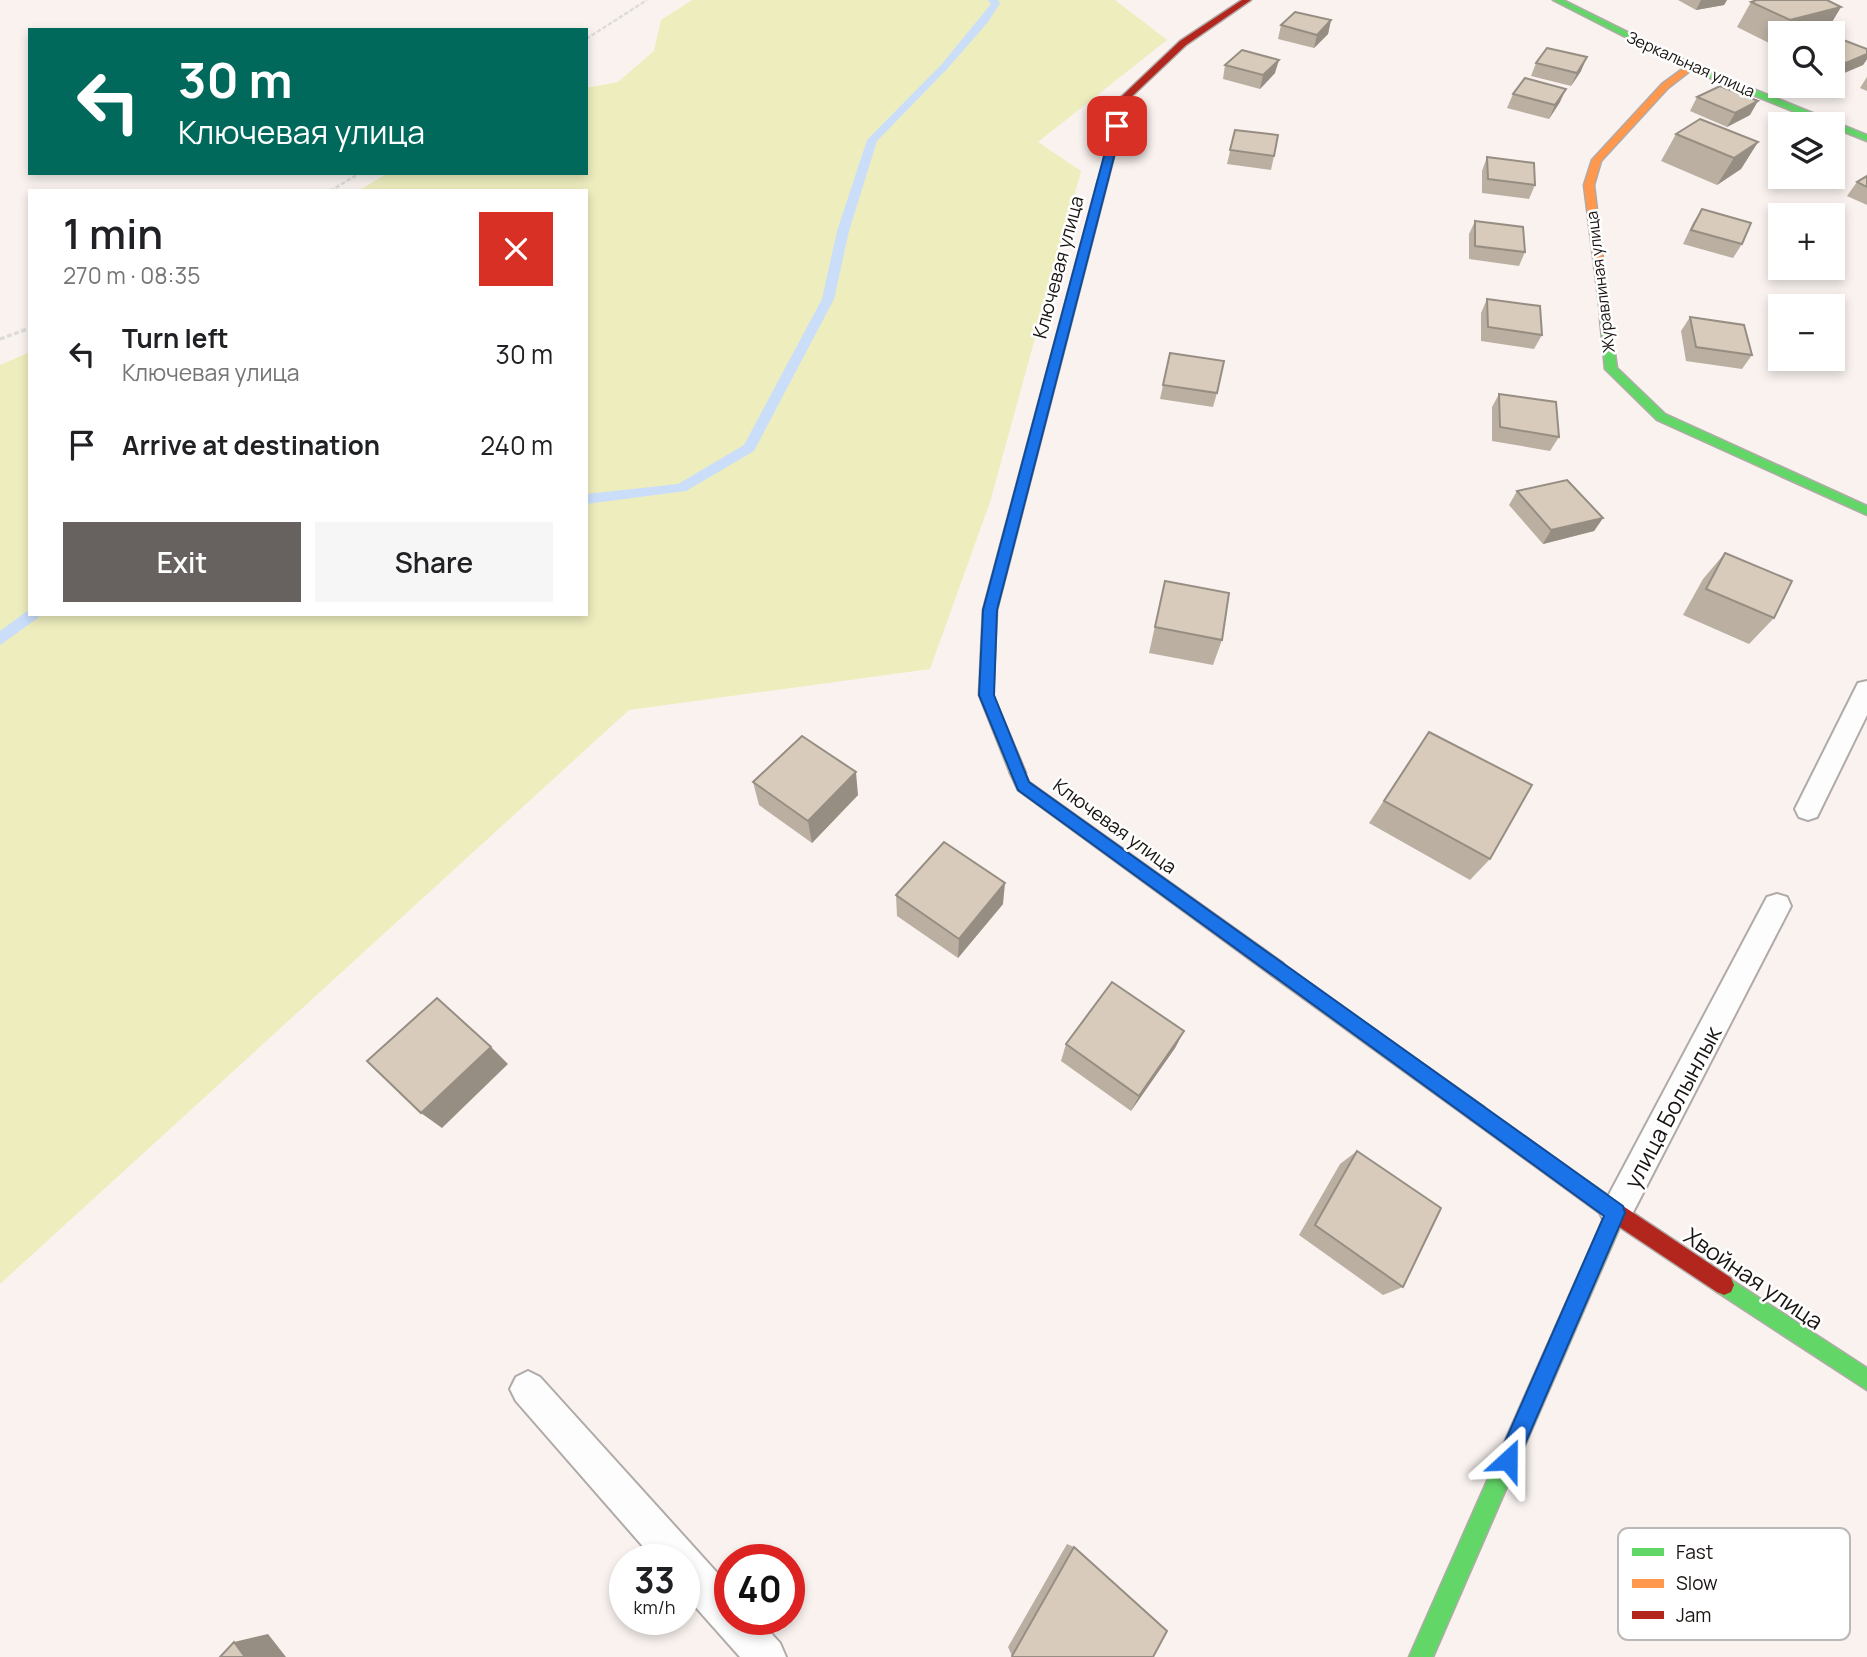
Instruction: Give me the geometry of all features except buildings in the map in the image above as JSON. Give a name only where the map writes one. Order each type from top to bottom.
[{"type":"street","name":"Ключевая улица","points":[[1247,0],[1183,43],[1124,99],[990,610],[986,695],[1023,786],[1616,1213]]},
{"type":"street","name":"Зеркальная улица","points":[[1557,0],[1691,67],[1867,138]]},
{"type":"street","name":"Журавлиная улица","points":[[1691,67],[1665,86],[1597,160],[1589,185],[1611,369],[1661,416],[1867,511]]},
{"type":"street","name":"Хвойная улица","points":[[1616,1213],[1867,1381]]},
{"type":"street","name":"улица Болынлык","points":[[1421,1657],[1616,1213]]},
{"type":"lane","points":[[1808,809],[1867,690]]},
{"type":"lane","name":"улица Болынлык","points":[[1616,1213],[1777,906]]},
{"type":"lane","points":[[528,1389],[666,1544]]},
{"type":"lane","points":[[700,1583],[714,1599]]},
{"type":"lane","points":[[746,1635],[766,1657]]},
{"type":"path","points":[[588,38],[647,0]]},
{"type":"path","points":[[333,189],[357,175]]},
{"type":"path","points":[[0,339],[28,329]]},
{"type":"green space","points":[[692,0],[1115,0],[1167,40],[1038,142],[1081,171],[990,502],[930,669],[629,710],[0,1284],[0,365],[28,353],[28,616],[588,616],[588,189],[361,189],[385,175],[588,175],[588,88],[618,82],[654,51],[661,20]]},
{"type":"waterway","points":[[588,499],[681,488],[749,448],[828,299],[843,231],[872,140],[944,67],[985,20],[996,3],[992,0]]},
{"type":"waterway","points":[[0,639],[30,616]]},
{"type":"traffic: fast","points":[[1557,0],[1691,67],[1867,138]]},
{"type":"traffic: fast","points":[[1018,773],[986,695],[990,610],[1103,180]]},
{"type":"traffic: fast","points":[[1605,318],[1611,369],[1661,417],[1867,511]]},
{"type":"traffic: fast","points":[[1421,1657],[1616,1213]]},
{"type":"traffic: fast","points":[[1724,1285],[1867,1380]]},
{"type":"traffic: slow","points":[[1605,318],[1589,185],[1597,160],[1665,86],[1691,67]]},
{"type":"traffic: slow","points":[[1277,969],[1477,1113]]},
{"type":"traffic: jam","points":[[1103,180],[1124,99],[1183,43],[1247,0]]},
{"type":"traffic: jam","points":[[1018,773],[1023,786],[1277,969]]},
{"type":"traffic: jam","points":[[1477,1113],[1616,1213],[1724,1285]]},
{"type":"route","points":[[1117,126],[990,610],[986,695],[1023,786],[1616,1213],[1508,1460]]}]
